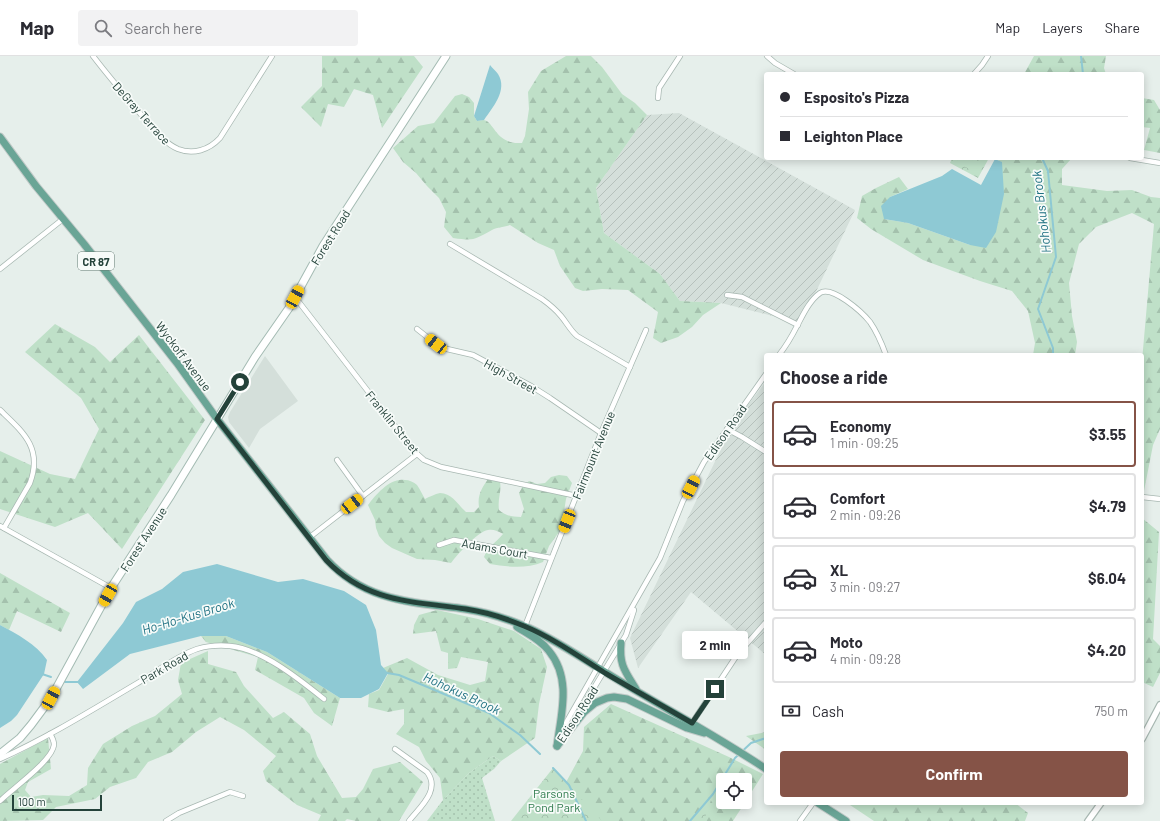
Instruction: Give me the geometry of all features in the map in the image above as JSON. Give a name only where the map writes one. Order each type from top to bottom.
[{"type":"main road","name":"Forest Road","points":[[217,419],[295,297],[323,246],[446,56]]},
{"type":"main road","name":"Wyckoff Avenue","points":[[0,137],[36,186],[177,363],[217,419],[334,568],[344,577],[368,590],[406,601],[465,609],[484,613],[525,626],[558,642],[601,670],[764,767]]},
{"type":"main road","name":"Forest Avenue","points":[[0,754],[20,738],[42,712],[111,588],[171,495],[217,419]]},
{"type":"main road","points":[[506,620],[541,642],[557,664],[562,682],[564,704],[557,746]]},
{"type":"main road","points":[[621,643],[620,656],[623,669],[637,691]]},
{"type":"main road","points":[[557,746],[584,712],[595,703],[614,697],[627,699],[687,728],[715,737]]},
{"type":"main road","points":[[821,805],[846,821]]},
{"type":"street","name":"DeGray Terrace","points":[[93,56],[124,95],[166,142],[179,150],[187,152],[195,152],[208,148],[220,138],[272,56]]},
{"type":"street","points":[[658,98],[659,88],[680,56]]},
{"type":"street","points":[[767,56],[791,72]]},
{"type":"street","points":[[976,72],[988,56]]},
{"type":"street","points":[[1142,160],[1160,163]]},
{"type":"street","points":[[0,269],[63,219]]},
{"type":"street","points":[[450,244],[546,302],[563,318],[566,325],[577,336],[630,368]]},
{"type":"street","points":[[780,353],[816,296],[821,292],[827,291],[832,292],[852,305],[870,322],[880,339],[885,353]]},
{"type":"street","points":[[727,295],[742,297],[798,325]]},
{"type":"street","name":"Franklin Street","points":[[295,297],[417,454],[424,460],[441,467],[577,496]]},
{"type":"street","name":"High Street","points":[[417,329],[436,344],[447,349],[473,355],[531,386],[601,434]]},
{"type":"street","name":"Fairmount Avenue","points":[[525,626],[601,434],[646,330]]},
{"type":"street","name":"Edison Road","points":[[557,746],[601,670],[660,558],[683,501],[698,473],[726,429],[764,377]]},
{"type":"street","points":[[0,410],[25,435],[32,450],[34,459],[33,475],[30,483],[2,527],[111,588]]},
{"type":"street","points":[[726,429],[764,451]]},
{"type":"street","points":[[310,537],[417,454]]},
{"type":"street","points":[[336,460],[363,496]]},
{"type":"street","points":[[1144,497],[1160,499]]},
{"type":"street","name":"Adams Court","points":[[438,545],[454,540],[551,558]]},
{"type":"street","name":"Edison Road","points":[[557,746],[567,721],[626,635],[637,600]]},
{"type":"street","points":[[692,723],[736,654],[764,624]]},
{"type":"street","name":"Park Road","points":[[0,759],[50,734],[187,654],[208,647],[230,646],[252,652],[302,680],[324,699]]},
{"type":"street","points":[[1144,735],[1160,705]]},
{"type":"street","points":[[0,801],[47,759],[54,746],[54,741],[50,734]]},
{"type":"street","points":[[395,749],[427,772],[432,784],[431,793],[408,821]]},
{"type":"street","points":[[166,821],[179,813],[230,792],[243,796]]},
{"type":"street","points":[[800,821],[812,805]]},
{"type":"street","points":[[1088,821],[1100,805]]},
{"type":"shaded area","points":[[679,113],[855,210],[801,323],[721,303],[680,301],[660,274],[604,233],[596,188],[647,115]]},
{"type":"shaded area","points":[[265,356],[298,401],[260,429],[249,448],[229,422],[228,417]]},
{"type":"shaded area","points":[[764,384],[764,653],[691,592],[638,668],[630,638],[722,447],[724,437]]},
{"type":"green space","points":[[322,56],[414,56],[423,67],[382,128],[373,95],[354,89],[344,107],[328,104],[321,127],[301,107],[322,86]]},
{"type":"green space","points":[[566,56],[591,56],[602,67],[622,94],[635,103],[647,115],[596,188],[604,233],[660,274],[680,301],[721,303],[703,315],[692,327],[678,337],[661,343],[653,338],[658,312],[628,290],[602,289],[583,291],[575,288],[560,266],[554,250],[538,243],[510,225],[494,229],[474,239],[453,238],[444,227],[446,212],[439,198],[416,173],[403,162],[393,148],[418,126],[434,123],[455,96],[462,94],[469,97],[474,103],[474,116],[477,121],[487,121],[501,137],[513,143],[522,143],[525,136],[529,109],[528,92],[541,71]]},
{"type":"green space","points":[[1034,56],[1106,56],[1104,68],[1105,72],[1025,72]]},
{"type":"green space","points":[[1144,98],[1154,100],[1160,110],[1160,153],[1144,150],[1150,128],[1144,127]]},
{"type":"green space","points":[[951,160],[988,160],[978,178],[950,163]]},
{"type":"green space","points":[[958,160],[973,160],[980,164],[975,172],[956,162]]},
{"type":"green space","points":[[998,160],[1070,160],[1062,169],[1062,185],[1107,191],[1132,190],[1151,197],[1160,198],[1160,429],[1153,445],[1144,491],[1144,353],[1143,353],[1154,224],[1132,213],[1096,227],[1079,244],[1069,283],[1072,316],[1077,342],[1075,353],[1033,353],[1035,343],[1028,311],[1012,291],[923,260],[871,229],[857,218],[862,196],[899,177],[908,189],[890,197],[884,219],[908,223],[970,245],[1002,163]]},
{"type":"green space","points":[[55,324],[95,347],[110,362],[139,335],[205,420],[122,549],[88,513],[55,527],[0,509],[0,451],[50,474],[75,479],[99,429],[81,398],[25,352]]},
{"type":"green space","points":[[559,475],[567,476],[572,483],[566,499],[562,524],[559,532],[549,546],[543,562],[530,566],[510,567],[490,564],[484,557],[490,547],[503,534],[492,530],[488,530],[473,539],[451,563],[417,559],[392,548],[385,543],[379,536],[375,520],[368,505],[384,487],[394,481],[407,480],[417,485],[425,499],[438,493],[448,495],[466,512],[474,512],[479,507],[480,494],[489,477],[498,477],[500,481],[499,510],[509,516],[521,517],[524,509],[519,493],[523,486],[529,481],[537,484],[545,483],[551,477]]},
{"type":"green space","points":[[1144,520],[1159,532],[1153,639],[1160,646],[1160,673],[1153,687],[1144,683]]},
{"type":"green space","points":[[0,573],[70,613],[61,632],[17,611],[9,630],[0,625]]},
{"type":"green space","points":[[437,610],[478,619],[514,631],[541,649],[547,667],[539,704],[535,738],[501,761],[493,756],[469,773],[443,800],[440,778],[426,761],[419,747],[396,734],[404,724],[404,709],[388,712],[368,707],[369,694],[379,690],[388,674],[383,668],[407,658],[438,675],[470,685],[485,681],[488,662],[461,657],[457,668],[448,669],[448,653],[441,651],[436,631],[413,634],[414,625],[419,615]]},
{"type":"green space","points":[[201,636],[226,636],[267,652],[340,698],[332,726],[314,713],[304,698],[255,670],[258,657],[206,642]]},
{"type":"green space","points":[[208,651],[208,664],[236,672],[244,686],[273,718],[284,712],[310,734],[317,756],[342,798],[356,797],[363,789],[373,769],[400,762],[423,782],[399,821],[356,821],[347,819],[345,821],[318,821],[321,815],[297,805],[266,781],[263,771],[276,756],[244,730],[220,717],[196,732],[172,752],[148,762],[136,778],[110,787],[95,799],[56,807],[43,820],[0,821],[0,764],[48,738],[51,769],[28,782],[25,790],[31,797],[43,795],[69,796],[87,785],[88,768],[103,744],[132,726],[155,716],[182,694],[178,680],[181,663]]},
{"type":"green space","points":[[611,704],[729,757],[763,774],[752,791],[752,773],[716,773],[716,809],[741,809],[733,821],[545,821],[583,751],[584,727]]},
{"type":"green space","points":[[764,732],[764,749],[746,736]]},
{"type":"green space","points":[[493,756],[501,761],[494,769],[482,778],[495,821],[427,821],[443,800],[469,773]]},
{"type":"green space","name":"Parsons Pond Park","points":[[553,768],[602,821],[511,821]]},
{"type":"green space","points":[[713,794],[704,821],[690,821]]},
{"type":"green space","points":[[850,805],[1018,805],[1028,813],[1025,821],[874,821]]},
{"type":"water","points":[[490,65],[501,80],[500,92],[495,104],[484,120],[477,121],[474,116]]},
{"type":"water","points":[[994,160],[1002,162],[1004,194],[996,232],[986,248],[970,245],[908,223],[884,219],[881,206],[890,197],[942,176],[952,169],[981,185]]},
{"type":"water","points":[[217,564],[278,582],[303,579],[344,591],[366,605],[376,630],[381,665],[388,673],[379,689],[361,698],[340,698],[267,652],[226,636],[201,636],[130,654],[83,689],[77,682],[123,623],[136,602],[162,589],[183,572]]},
{"type":"water","points":[[0,625],[32,644],[47,660],[44,674],[17,715],[0,728]]},
{"type":"waterway","name":"Hohokus Brook","points":[[1081,56],[1083,72]]},
{"type":"waterway","name":"Hohokus Brook","points":[[1043,160],[1048,171],[1056,257],[1038,309],[1053,348],[1053,353]]},
{"type":"waterway","name":"Hohokus Brook","points":[[387,673],[399,675],[489,713],[520,735],[540,754]]},
{"type":"waterway","name":"Ho-Ho-Kus Brook","points":[[42,674],[51,677]]},
{"type":"waterway","name":"Ho-Ho-Kus Brook","points":[[65,682],[79,682]]},
{"type":"waterway","name":"Hohokus Brook","points":[[690,821],[713,794],[735,758],[751,743],[764,739]]},
{"type":"waterway","name":"Hohokus Brook","points":[[553,768],[569,785],[586,821]]},
{"type":"route","points":[[240,382],[217,419],[310,537],[326,560],[344,577],[380,595],[428,605],[465,609],[484,613],[525,626],[558,642],[604,672],[692,723],[715,689]]}]
